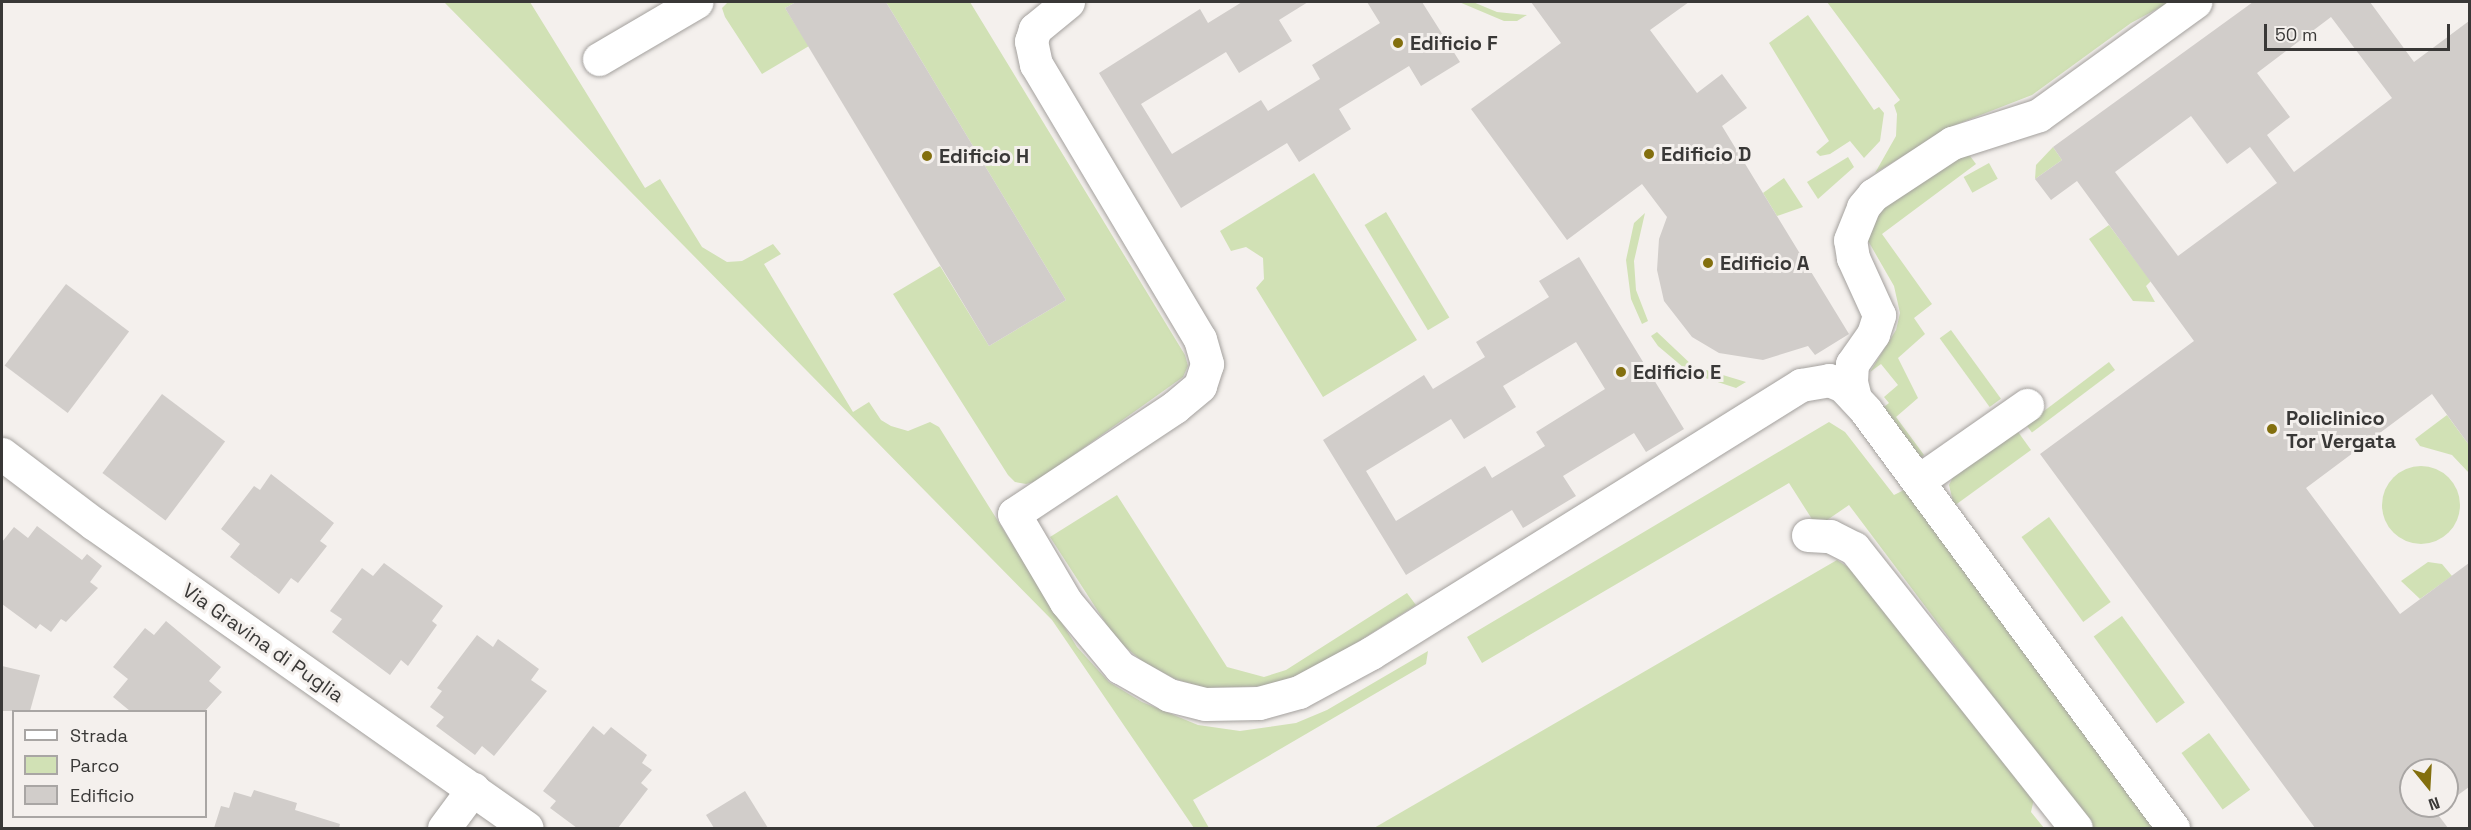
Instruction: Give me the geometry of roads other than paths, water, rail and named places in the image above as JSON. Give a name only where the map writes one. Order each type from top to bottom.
[{"type":"street","points":[[599,59],[696,2]]},
{"type":"street","points":[[1068,2],[1035,29],[1031,41],[1036,64],[1200,339],[1207,372],[1194,392],[1014,514],[1079,621],[1120,667],[1169,695],[1217,705],[1272,701],[1347,667],[1801,385],[1829,380],[1838,382],[1855,398],[2173,828]]},
{"type":"street","points":[[1855,398],[1851,382],[1852,364],[1873,334],[1880,315],[1853,258],[1850,240],[1860,214],[1873,195],[1952,143],[2039,115],[2195,2]]},
{"type":"street","points":[[1918,481],[2027,405]]},
{"type":"street","name":"Via Gravina di Puglia","points":[[2,454],[93,523],[527,828]]},
{"type":"street","points":[[1808,535],[1830,536],[1854,548],[2076,828]]},
{"type":"street","points":[[444,828],[474,789]]},
{"type":"place","name":"Edificio F","points":[[1398,43]]},
{"type":"place","name":"Edificio D","points":[[1649,154]]},
{"type":"place","name":"Edificio H","points":[[927,156]]},
{"type":"place","name":"Edificio A","points":[[1708,263]]},
{"type":"place","name":"Edificio E","points":[[1621,372]]},
{"type":"place","name":"Policlinico Tor Vergata","points":[[2272,429]]}]
